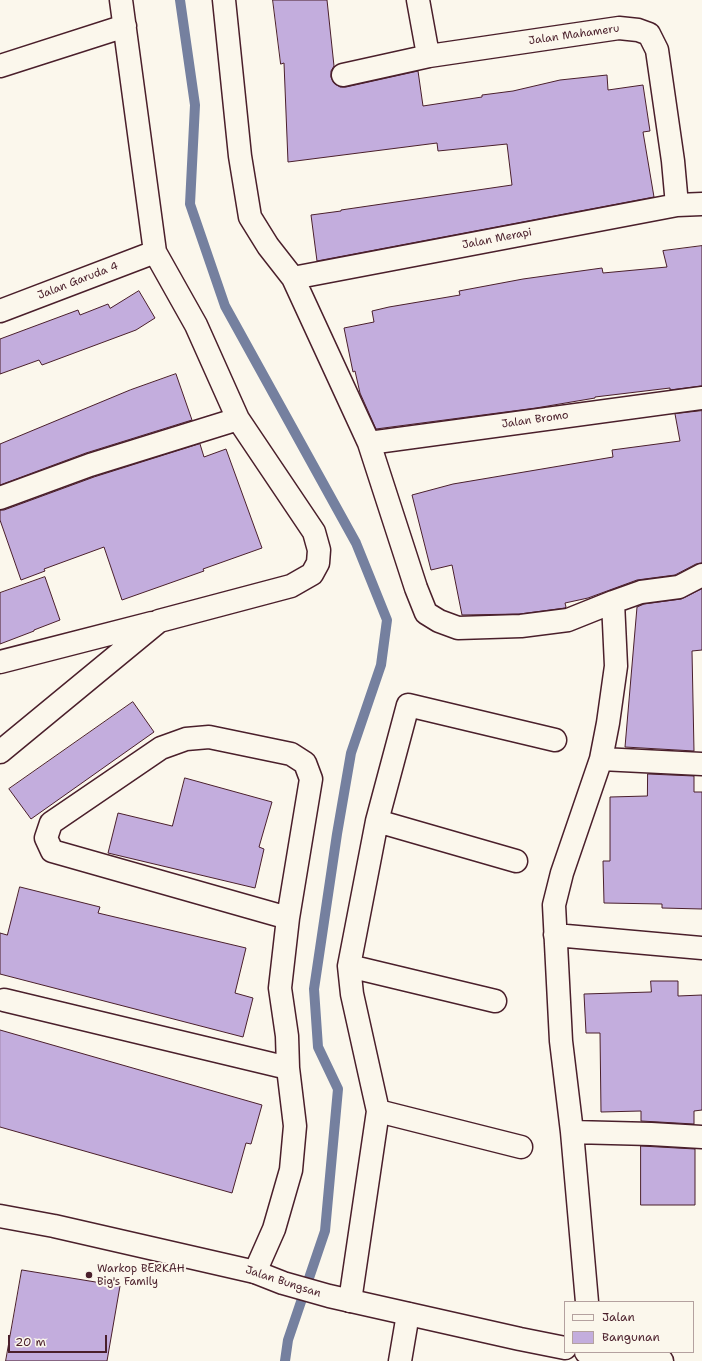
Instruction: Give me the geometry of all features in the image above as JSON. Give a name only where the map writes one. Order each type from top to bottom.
[{"type":"street","points":[[0,662],[291,586],[312,574],[318,563],[319,550],[314,532],[238,419],[196,325],[155,252],[121,0]]},
{"type":"street","points":[[224,0],[240,156],[250,217],[268,246],[293,278],[369,443],[416,588],[426,613],[439,621],[458,628],[521,626],[568,620],[641,592],[679,587],[702,575]]},
{"type":"street","points":[[343,75],[429,56],[418,0]]},
{"type":"street","points":[[0,66],[125,26]]},
{"type":"street","name":"Jalan Mahameru","points":[[429,56],[619,28],[638,30],[649,34],[657,50],[673,161],[676,205]]},
{"type":"street","name":"Jalan Merapi","points":[[293,278],[676,205],[702,204]]},
{"type":"street","name":"Jalan Garuda 4","points":[[0,311],[155,252]]},
{"type":"street","name":"Jalan Bromo","points":[[369,443],[702,398]]},
{"type":"street","points":[[0,498],[90,465],[238,419]]},
{"type":"street","points":[[587,1301],[572,1132],[562,1041],[554,905],[562,873],[601,759],[616,666],[613,602]]},
{"type":"street","points":[[0,752],[159,621]]},
{"type":"street","points":[[350,1301],[378,1111],[352,994],[349,966],[377,821],[408,705],[555,740]]},
{"type":"street","points":[[255,1272],[274,1229],[291,1170],[295,1126],[288,1068],[287,1036],[280,988],[288,918],[311,779],[305,762],[291,754],[209,737],[186,740],[161,748],[51,823],[46,838],[52,851],[288,918]]},
{"type":"street","points":[[601,759],[702,764]]},
{"type":"street","points":[[377,821],[516,861]]},
{"type":"street","points":[[555,935],[702,948]]},
{"type":"street","points":[[349,966],[495,1002]]},
{"type":"street","points":[[4,1000],[288,1068]]},
{"type":"street","points":[[378,1111],[521,1147]]},
{"type":"street","points":[[572,1132],[702,1137]]},
{"type":"street","name":"Jalan Bungsan","points":[[0,1216],[54,1226],[255,1272],[283,1283],[329,1296],[513,1338],[564,1348]]},
{"type":"street","points":[[400,1361],[408,1314]]},
{"type":"street","points":[[598,1353],[662,1361]]},
{"type":"building","points":[[273,0],[327,0],[334,66],[331,71],[331,77],[334,83],[340,87],[346,87],[418,71],[423,106],[482,97],[482,95],[513,91],[560,80],[607,75],[608,90],[643,85],[650,131],[643,132],[654,197],[317,261],[311,215],[512,185],[507,144],[438,151],[437,143],[288,162],[284,63],[281,64]]},
{"type":"building","points":[[702,246],[702,386],[670,390],[670,388],[595,397],[536,408],[376,429],[360,393],[355,371],[353,372],[344,328],[374,322],[372,311],[460,295],[459,291],[523,279],[602,268],[603,273],[667,267],[663,251]]},
{"type":"building","points":[[139,291],[155,318],[136,330],[42,365],[39,360],[0,374],[0,339],[78,310],[80,315],[108,304],[110,308]]},
{"type":"building","points":[[176,374],[192,420],[86,453],[0,485],[0,444],[130,390]]},
{"type":"building","points":[[702,411],[702,563],[696,564],[675,575],[637,580],[588,598],[565,603],[565,608],[520,614],[462,615],[452,565],[431,570],[412,495],[453,484],[613,457],[612,450],[680,441],[675,414]]},
{"type":"building","points":[[200,444],[204,457],[226,449],[262,548],[203,569],[204,571],[122,600],[104,547],[44,569],[45,571],[21,580],[0,520],[0,510],[4,510],[94,477]]},
{"type":"building","points":[[45,577],[60,620],[0,644],[0,593]]},
{"type":"building","points":[[702,589],[702,650],[692,651],[694,751],[625,747],[637,607],[644,604],[681,599]]},
{"type":"building","points":[[133,702],[154,732],[31,819],[9,789]]},
{"type":"building","points":[[648,774],[694,776],[694,792],[702,792],[702,909],[662,908],[662,904],[604,903],[603,861],[610,861],[610,797],[647,796]]},
{"type":"building","points":[[185,778],[272,802],[259,847],[264,849],[255,888],[108,853],[118,813],[172,826]]},
{"type":"building","points":[[20,887],[100,907],[98,913],[246,948],[235,993],[253,998],[243,1037],[0,974],[0,933],[7,935]]},
{"type":"building","points":[[651,981],[678,981],[678,996],[702,995],[702,1110],[694,1111],[694,1124],[641,1121],[641,1111],[601,1112],[600,1033],[586,1033],[584,994],[651,992]]},
{"type":"building","points":[[0,1030],[262,1105],[251,1144],[246,1143],[232,1193],[0,1127]]},
{"type":"building","points":[[641,1146],[695,1149],[695,1205],[641,1205]]},
{"type":"building","points":[[22,1270],[120,1286],[107,1361],[6,1361]]},
{"type":"waterway","points":[[180,0],[195,105],[190,204],[225,306],[356,543],[387,620],[381,665],[351,753],[337,834],[314,989],[318,1047],[338,1089],[325,1231],[288,1340],[285,1361]]},
{"type":"place","name":"Warkop BERKAH Big's Family","points":[[89,1275]]}]
